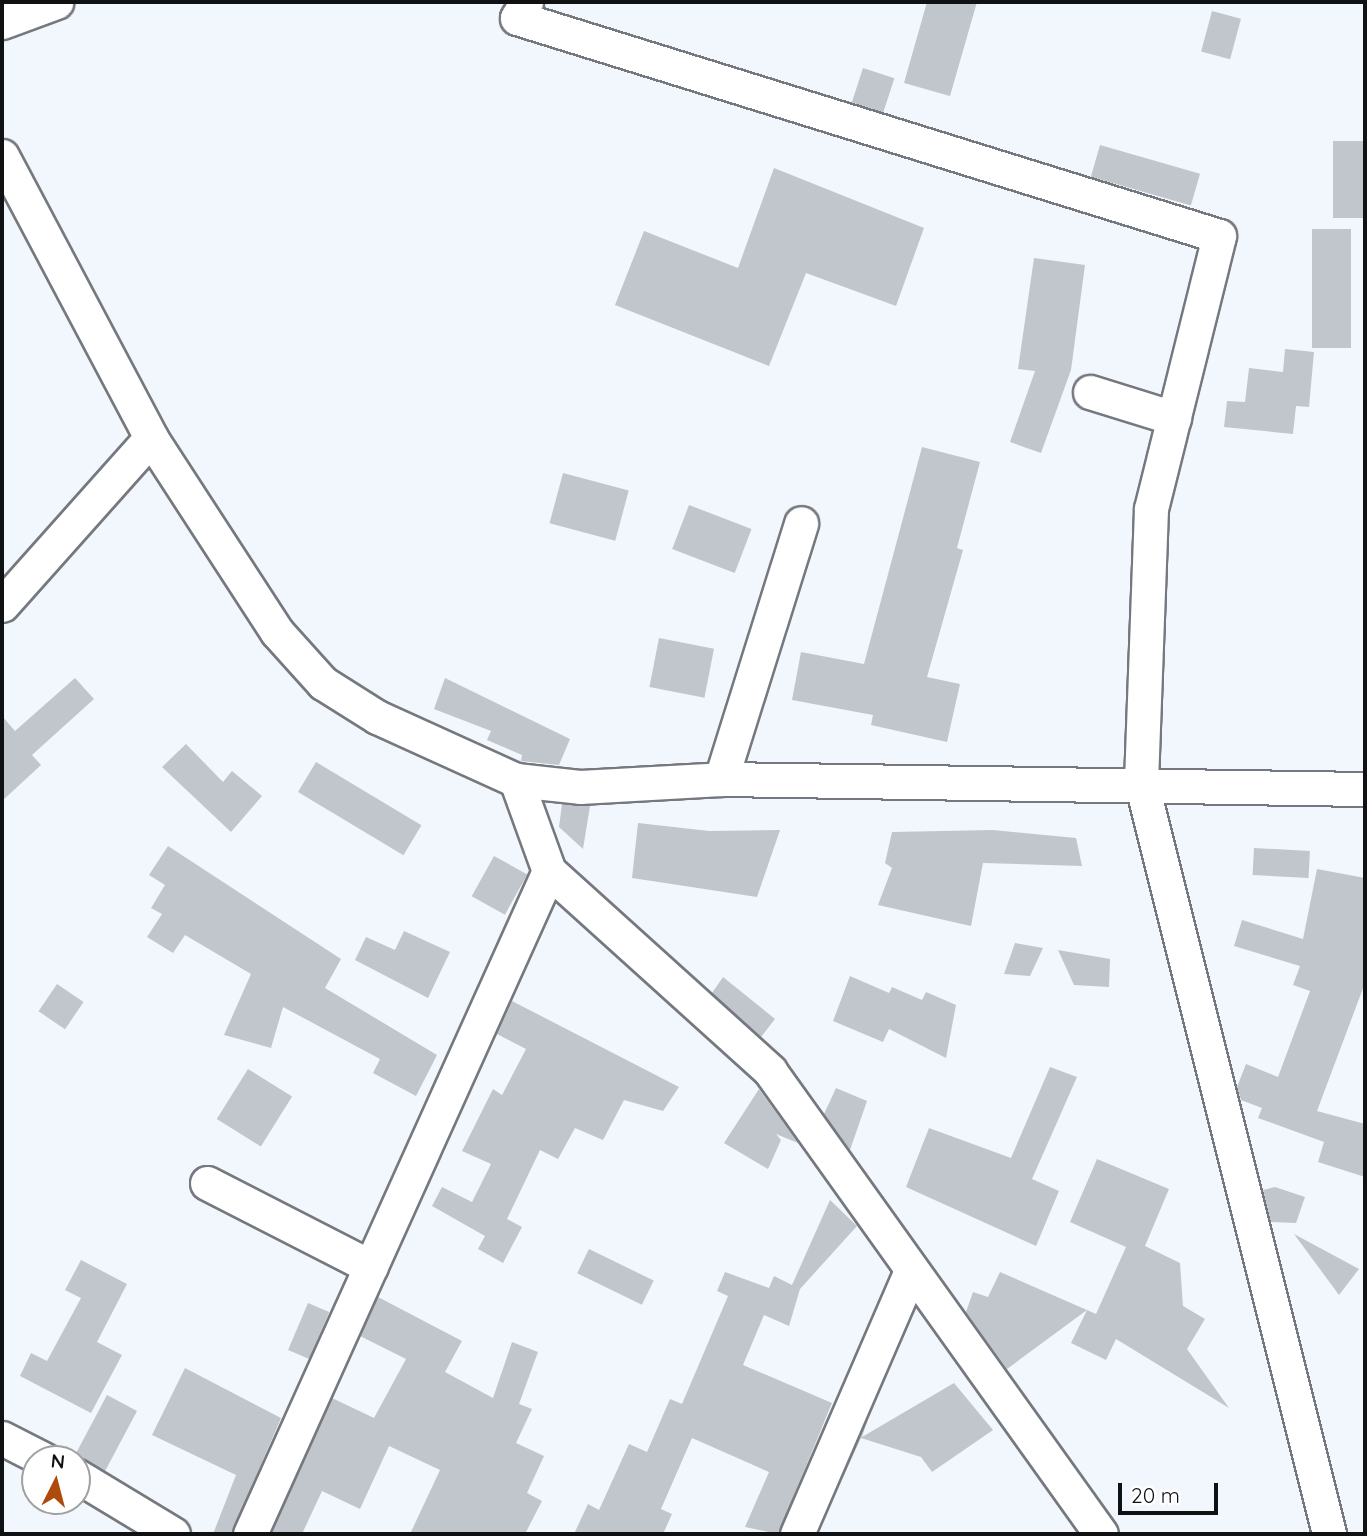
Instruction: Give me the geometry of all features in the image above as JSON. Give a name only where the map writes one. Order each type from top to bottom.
[{"type":"street","points":[[2,22],[56,2]]},
{"type":"street","points":[[526,2],[517,18],[1219,236],[1151,509],[1140,781],[1329,1534]]},
{"type":"street","points":[[2,156],[151,438],[277,632],[323,683],[377,717],[516,780],[580,787],[721,779],[1140,781],[1365,789]]},
{"type":"street","points":[[1090,392],[1174,418]]},
{"type":"street","points":[[2,606],[151,438]]},
{"type":"street","points":[[721,779],[801,523]]},
{"type":"street","points":[[516,780],[549,872],[770,1071],[1101,1534]]},
{"type":"street","points":[[250,1534],[549,872]]},
{"type":"street","points":[[207,1183],[370,1267]]},
{"type":"street","points":[[797,1534],[911,1270]]},
{"type":"street","points":[[2,1438],[21,1448]]},
{"type":"street","points":[[91,1484],[173,1534]]},
{"type":"building","points":[[927,2],[977,2],[950,96],[904,83]]},
{"type":"building","points":[[1212,11],[1241,19],[1230,59],[1201,52]]},
{"type":"building","points":[[863,68],[894,78],[883,112],[852,102]]},
{"type":"building","points":[[1333,141],[1365,141],[1365,218],[1333,218]]},
{"type":"building","points":[[1100,145],[1200,174],[1191,205],[1091,177]]},
{"type":"building","points":[[774,168],[924,228],[896,306],[806,273],[769,366],[615,305],[644,231],[738,268]]},
{"type":"building","points":[[1312,229],[1351,229],[1351,348],[1312,348]]},
{"type":"building","points":[[1034,258],[1085,265],[1071,370],[1041,453],[1010,442],[1035,371],[1018,369]]},
{"type":"building","points":[[1285,349],[1314,352],[1309,407],[1296,406],[1293,434],[1224,427],[1227,401],[1245,402],[1249,368],[1283,372]]},
{"type":"building","points":[[922,447],[980,462],[957,548],[963,550],[927,677],[960,684],[947,742],[871,725],[873,715],[792,700],[801,652],[864,664]]},
{"type":"building","points":[[563,473],[629,491],[615,541],[550,523]]},
{"type":"building","points":[[689,505],[752,529],[735,573],[672,549]]},
{"type":"building","points":[[659,638],[714,649],[704,698],[649,687]]},
{"type":"building","points":[[75,678],[94,699],[32,755],[41,765],[2,801],[2,716],[15,731]]},
{"type":"building","points":[[445,678],[570,739],[559,765],[521,761],[522,755],[487,740],[491,731],[434,709]]},
{"type":"building","points":[[186,744],[223,782],[232,771],[262,796],[231,832],[162,767]]},
{"type":"building","points":[[316,762],[421,825],[403,855],[298,792]]},
{"type":"building","points":[[562,804],[590,806],[583,849],[559,827]]},
{"type":"building","points":[[638,823],[709,831],[780,830],[757,897],[632,878]]},
{"type":"building","points":[[993,830],[1076,838],[1082,866],[983,863],[971,926],[878,905],[892,868],[885,863],[892,832]]},
{"type":"building","points":[[168,846],[341,959],[325,988],[437,1055],[416,1096],[373,1073],[380,1059],[283,1007],[271,1048],[224,1035],[251,974],[185,935],[173,953],[147,937],[162,914],[151,908],[165,885],[149,875]]},
{"type":"building","points":[[1254,848],[1310,851],[1309,878],[1253,875]]},
{"type":"building","points":[[494,856],[527,874],[505,915],[472,896]]},
{"type":"building","points":[[1317,869],[1365,878],[1365,983],[1317,1111],[1365,1124],[1365,1177],[1318,1162],[1324,1142],[1258,1118],[1262,1108],[1241,1100],[1237,1087],[1246,1064],[1278,1077],[1310,991],[1293,985],[1300,966],[1234,946],[1242,920],[1303,939]]},
{"type":"building","points":[[404,931],[450,952],[428,998],[355,960],[366,937],[395,950]]},
{"type":"building","points":[[1015,943],[1043,948],[1030,976],[1004,974]]},
{"type":"building","points":[[1058,950],[1110,959],[1109,987],[1074,985]]},
{"type":"building","points":[[850,976],[889,993],[892,987],[922,1000],[926,992],[956,1005],[946,1058],[889,1029],[883,1042],[833,1021]]},
{"type":"building","points":[[723,977],[775,1019],[761,1037],[712,993]]},
{"type":"building","points":[[57,984],[84,1002],[65,1029],[39,1011]]},
{"type":"building","points":[[512,1001],[679,1087],[663,1111],[624,1100],[603,1140],[575,1128],[558,1159],[540,1150],[507,1219],[522,1227],[503,1263],[478,1249],[485,1236],[432,1206],[442,1187],[472,1202],[491,1164],[462,1151],[493,1089],[502,1095],[526,1049],[497,1034]]},
{"type":"building","points":[[1050,1067],[1077,1077],[1032,1179],[1059,1191],[1036,1246],[906,1187],[929,1128],[1011,1158]]},
{"type":"building","points":[[248,1069],[292,1097],[261,1147],[217,1119]]},
{"type":"building","points":[[836,1088],[867,1101],[850,1150],[824,1114]]},
{"type":"building","points":[[759,1089],[798,1143],[776,1134],[781,1140],[768,1169],[724,1143]]},
{"type":"building","points":[[1097,1159],[1169,1189],[1145,1246],[1180,1263],[1183,1306],[1205,1319],[1187,1349],[1229,1408],[1116,1339],[1106,1360],[1071,1343],[1087,1310],[1096,1314],[1126,1247],[1070,1222]]},
{"type":"building","points":[[1275,1187],[1305,1197],[1296,1223],[1271,1222],[1263,1190]]},
{"type":"building","points":[[830,1200],[857,1226],[800,1289],[789,1326],[764,1315],[743,1365],[832,1403],[778,1534],[745,1527],[769,1472],[692,1438],[661,1509],[672,1514],[663,1534],[574,1534],[588,1504],[599,1510],[629,1444],[647,1452],[670,1399],[682,1404],[728,1296],[717,1291],[725,1272],[769,1288],[774,1276],[792,1285]]},
{"type":"building","points":[[1294,1234],[1359,1269],[1339,1295]]},
{"type":"building","points":[[589,1249],[654,1281],[642,1305],[577,1273]]},
{"type":"building","points":[[81,1260],[127,1284],[97,1342],[122,1355],[91,1413],[20,1376],[31,1353],[47,1361],[81,1298],[65,1290]]},
{"type":"building","points":[[1000,1272],[1087,1310],[1007,1369],[966,1312],[973,1292],[988,1297]]},
{"type":"building","points":[[378,1297],[462,1341],[445,1372],[493,1398],[512,1342],[538,1352],[519,1404],[532,1409],[516,1443],[544,1456],[527,1493],[542,1501],[525,1534],[410,1534],[440,1470],[389,1446],[360,1509],[322,1491],[302,1534],[271,1534],[332,1398],[374,1418],[406,1359],[360,1336]]},
{"type":"building","points":[[308,1303],[329,1312],[309,1359],[288,1350]]},
{"type":"building","points":[[185,1368],[281,1418],[231,1534],[213,1534],[236,1475],[152,1435]]},
{"type":"building","points":[[954,1383],[993,1430],[932,1472],[921,1457],[861,1438],[840,1484],[868,1419],[862,1437]]},
{"type":"building","points":[[107,1395],[137,1411],[104,1473],[91,1466],[91,1445],[80,1445]]}]
